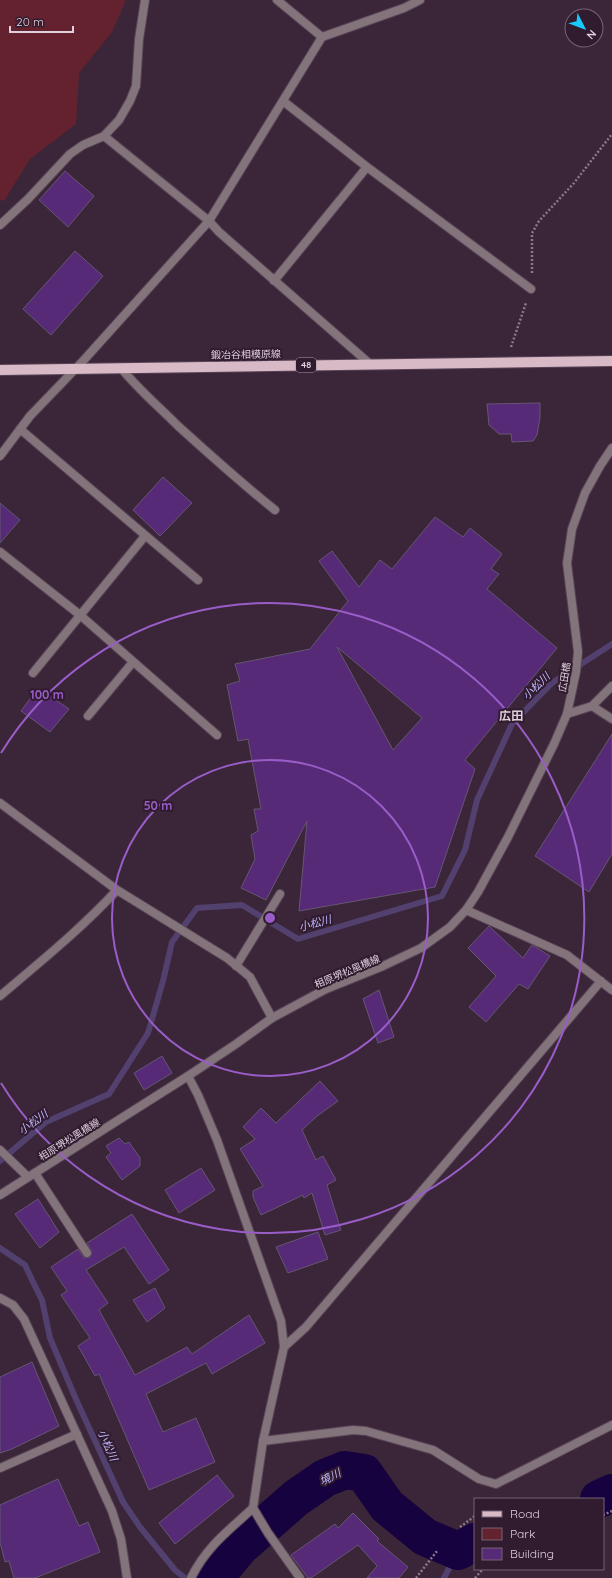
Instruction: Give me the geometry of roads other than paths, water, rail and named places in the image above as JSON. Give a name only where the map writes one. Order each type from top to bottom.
[{"type":"main road","name":"鍛冶谷相模原線","points":[[0,370],[370,364],[506,364],[612,361]]},
{"type":"street","points":[[0,225],[28,199],[70,154],[83,145],[104,136],[119,120],[130,101],[136,86],[139,39],[145,0]]},
{"type":"street","points":[[277,0],[322,37]]},
{"type":"street","points":[[0,456],[20,429],[209,221],[322,37],[404,8],[420,0]]},
{"type":"street","points":[[283,101],[367,167],[531,289]]},
{"type":"street","points":[[104,136],[209,221],[219,232],[370,364]]},
{"type":"street","points":[[274,280],[367,167]]},
{"type":"street","points":[[121,368],[135,385],[210,455],[275,510]]},
{"type":"street","points":[[20,429],[198,580]]},
{"type":"street","name":"広田橋","points":[[567,714],[576,672],[578,652],[567,563],[572,529],[585,493],[612,448]]},
{"type":"street","points":[[33,673],[145,536]]},
{"type":"street","points":[[0,552],[80,615],[217,735]]},
{"type":"street","points":[[88,716],[133,662]]},
{"type":"street","points":[[567,714],[592,706],[612,686]]},
{"type":"street","points":[[592,706],[612,718]]},
{"type":"street","name":"相原堺松風橋線","points":[[0,1195],[188,1076],[272,1018],[326,989],[383,966],[421,948],[450,927],[466,910],[478,892],[508,837],[554,744],[567,714]]},
{"type":"street","points":[[0,802],[117,890],[160,918],[227,958],[250,977],[272,1018]]},
{"type":"street","points":[[0,996],[96,913],[117,890]]},
{"type":"street","points":[[236,966],[280,894]]},
{"type":"street","points":[[466,910],[567,955],[612,990]]},
{"type":"street","points":[[284,1347],[306,1327],[601,981]]},
{"type":"street","points":[[188,1076],[198,1095],[217,1140],[274,1296],[281,1321],[284,1347],[263,1441],[253,1508],[268,1533],[300,1578]]},
{"type":"street","points":[[0,1150],[31,1175],[87,1253]]},
{"type":"street","points":[[0,1298],[13,1304],[24,1319],[112,1511],[121,1539],[127,1578]]},
{"type":"street","points":[[263,1441],[354,1430],[366,1430],[433,1450],[479,1479],[496,1484],[612,1425]]},
{"type":"street","points":[[0,1468],[77,1434]]},
{"type":"street","points":[[192,1577],[198,1564],[217,1540],[253,1508]]},
{"type":"waterway","name":"小松川","points":[[0,1161],[46,1122],[109,1094],[148,1033],[163,981],[172,942],[197,908],[242,905],[298,939],[442,896],[465,850],[477,800],[512,724],[552,683],[612,644]]},
{"type":"waterway","name":"小松川","points":[[0,1248],[25,1265],[42,1300],[50,1338],[123,1502],[140,1527],[175,1570],[185,1578]]},
{"type":"waterway","name":"境川","points":[[214,1578],[240,1547],[296,1498],[325,1478],[345,1470],[364,1473],[387,1506],[425,1537],[458,1551],[474,1543]]},
{"type":"waterway","name":"境川","points":[[601,1498],[612,1493]]},
{"type":"waterway","points":[[444,1578],[458,1551]]},
{"type":"district","name":"広田","points":[[511,716]]}]
